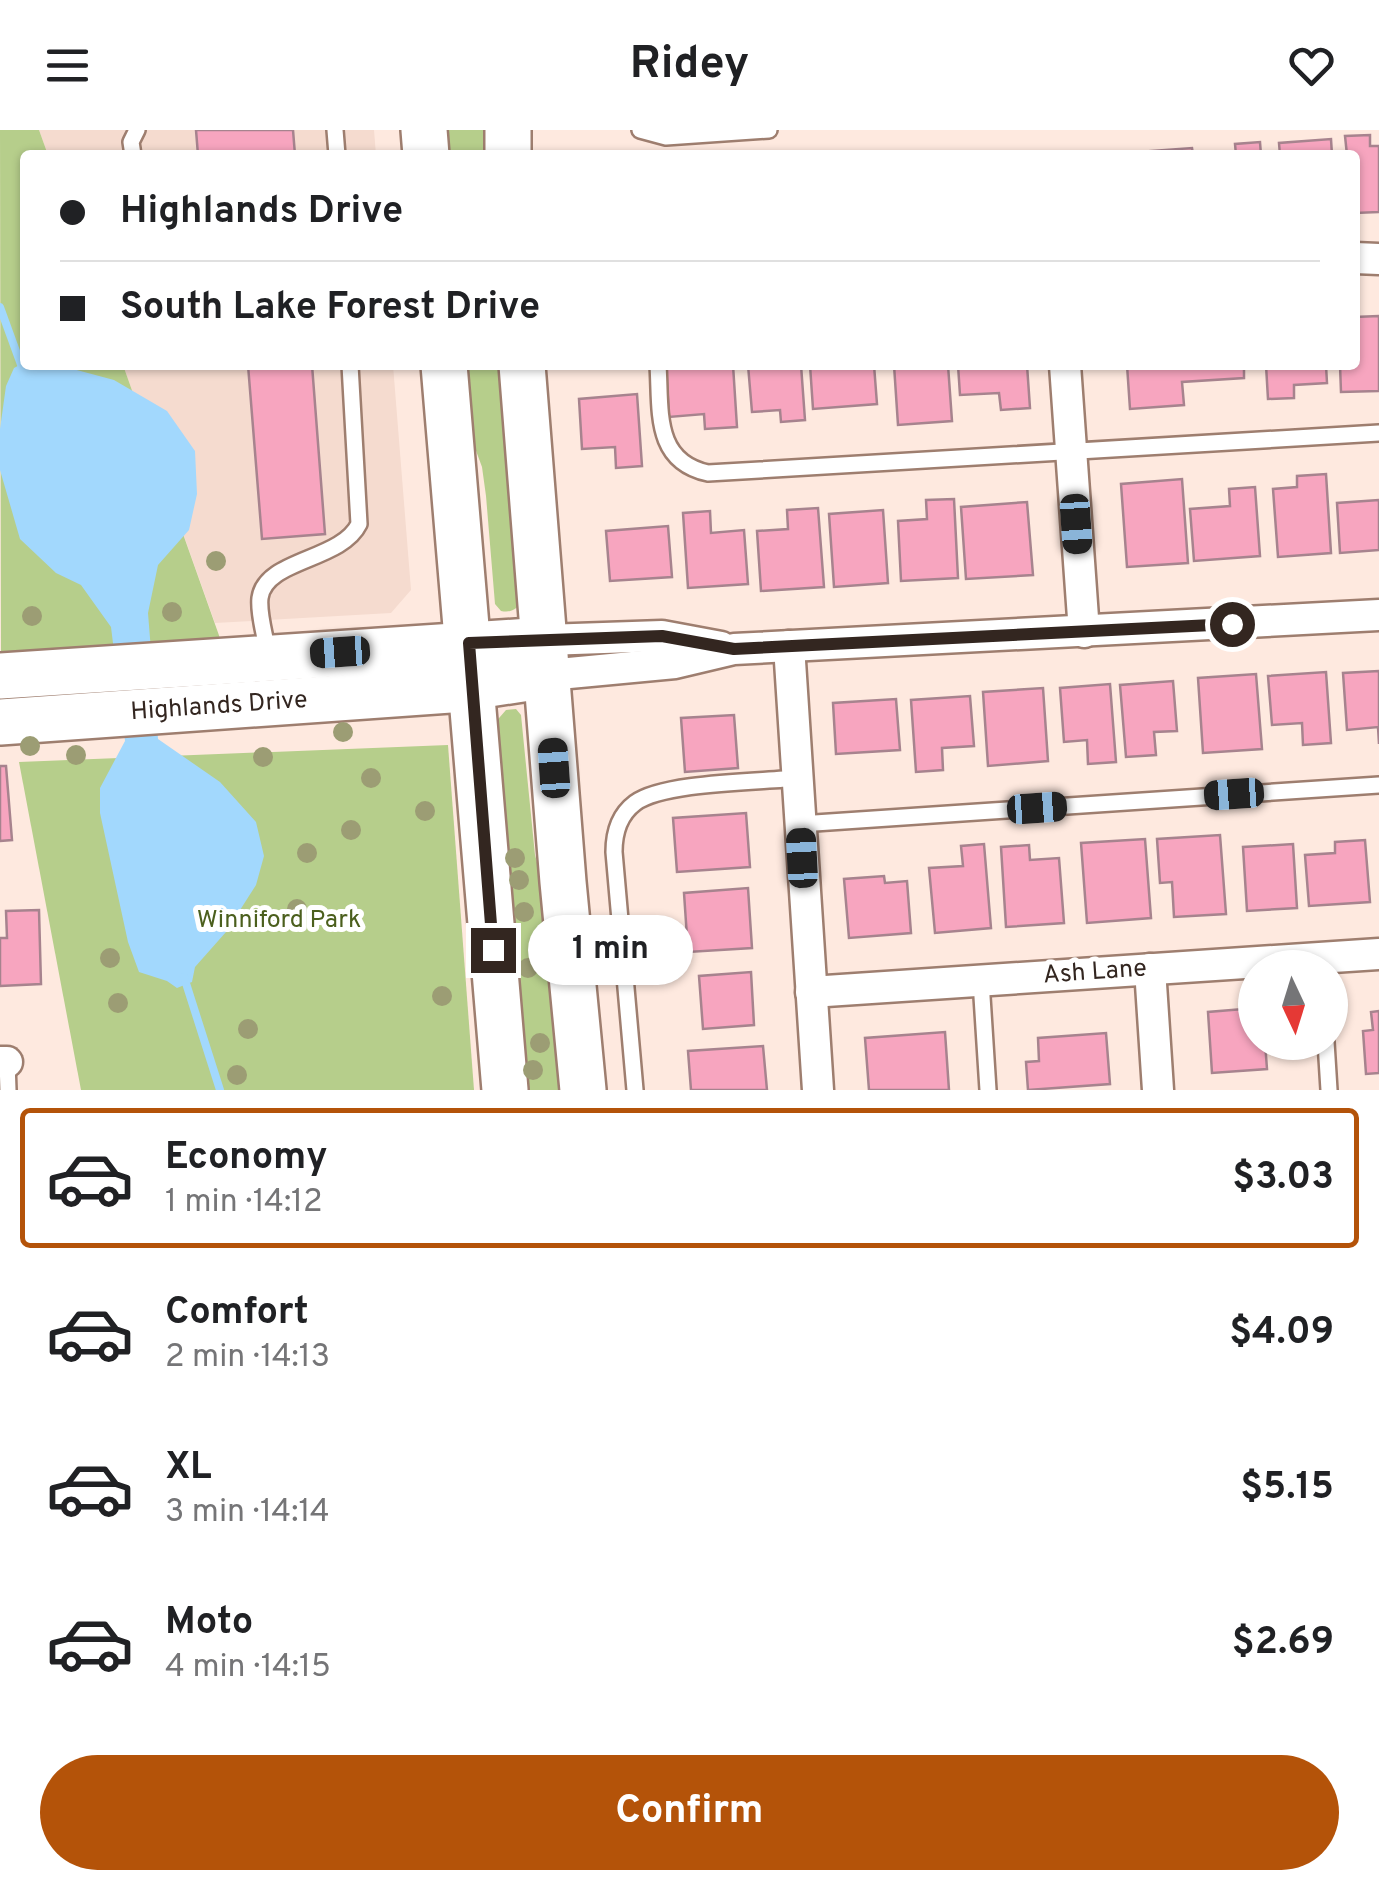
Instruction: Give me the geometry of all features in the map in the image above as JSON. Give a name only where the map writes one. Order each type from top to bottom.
[{"type":"main road","points":[[444,370],[505,1090]]},
{"type":"main road","points":[[522,370],[562,882],[583,1090]]},
{"type":"main road","name":"Highlands Drive","points":[[0,676],[469,643],[546,657]]},
{"type":"main road","name":"Highlands Drive","points":[[0,722],[472,688],[546,657]]},
{"type":"street","points":[[1065,370],[1084,632]]},
{"type":"street","name":"Highlands Drive","points":[[546,657],[675,663],[734,649],[1379,615]]},
{"type":"street","points":[[789,646],[818,1090]]},
{"type":"street","name":"Ash Lane","points":[[1348,958],[1379,954]]},
{"type":"street","name":"Ash Lane","points":[[811,992],[1238,965]]},
{"type":"street","points":[[1150,969],[1158,1090]]},
{"type":"lane","points":[[640,130],[666,137],[769,130]]},
{"type":"lane","points":[[268,657],[260,597],[270,578],[333,550],[354,536],[360,524],[350,370]]},
{"type":"lane","points":[[659,370],[667,444],[682,464],[708,473],[1379,433]]},
{"type":"lane","points":[[635,1090],[614,852],[617,827],[635,803],[659,791],[798,778]]},
{"type":"lane","points":[[800,824],[1379,785]]},
{"type":"lane","points":[[980,981],[988,1090]]},
{"type":"lane","points":[[1328,1060],[1330,1090]]},
{"type":"shaded area","points":[[39,130],[374,130],[376,150],[46,150]]},
{"type":"shaded area","points":[[125,370],[393,370],[411,590],[391,613],[215,623]]},
{"type":"green space","points":[[0,130],[39,130],[46,150],[20,150],[20,370],[125,370],[221,641],[1,656]]},
{"type":"green space","points":[[440,130],[487,130],[489,150],[442,150]]},
{"type":"green space","points":[[461,370],[507,370],[523,600],[508,611],[501,611],[495,604],[482,467],[468,429]]},
{"type":"green space","points":[[516,709],[521,715],[535,855],[556,931],[572,1090],[523,1090],[493,725],[506,710]]},
{"type":"green space","name":"Winniford Park","points":[[448,745],[474,1090],[81,1090],[19,762]]},
{"type":"water","points":[[20,365],[20,370],[77,370],[114,380],[167,411],[195,451],[197,494],[189,530],[158,565],[148,613],[158,739],[220,782],[256,822],[264,856],[256,885],[226,932],[195,967],[192,982],[177,988],[139,972],[128,942],[100,813],[100,788],[125,741],[111,627],[81,585],[56,573],[20,539],[0,470],[0,429],[6,386],[14,368]]},
{"type":"building","points":[[196,130],[293,130],[295,150],[198,150]]},
{"type":"building","points":[[1370,135],[1370,146],[1379,146],[1379,212],[1360,213],[1360,150],[1346,150],[1345,136]]},
{"type":"building","points":[[1331,139],[1332,150],[1280,150],[1279,143]]},
{"type":"building","points":[[1260,142],[1261,150],[1236,150],[1235,144]]},
{"type":"building","points":[[1379,316],[1379,391],[1341,392],[1340,370],[1360,370],[1360,317]]},
{"type":"building","points":[[248,370],[312,370],[325,534],[262,539]]},
{"type":"building","points":[[666,370],[733,370],[737,427],[705,429],[704,414],[669,417]]},
{"type":"building","points":[[748,370],[801,370],[805,420],[781,422],[780,410],[752,412]]},
{"type":"building","points":[[810,370],[874,370],[877,404],[813,409]]},
{"type":"building","points":[[894,370],[948,370],[952,421],[898,425]]},
{"type":"building","points":[[958,370],[1027,370],[1030,408],[1001,410],[999,393],[960,395]]},
{"type":"building","points":[[1127,370],[1244,370],[1244,378],[1182,382],[1184,405],[1130,409]]},
{"type":"building","points":[[1266,370],[1326,370],[1327,383],[1294,385],[1294,398],[1268,399]]},
{"type":"building","points":[[637,394],[642,466],[616,468],[615,447],[582,449],[579,399]]},
{"type":"building","points":[[1326,474],[1331,553],[1278,557],[1273,489],[1297,487],[1297,476]]},
{"type":"building","points":[[1182,479],[1188,563],[1127,567],[1121,484]]},
{"type":"building","points":[[1255,487],[1260,556],[1194,561],[1190,509],[1230,506],[1229,489]]},
{"type":"building","points":[[954,499],[958,578],[901,581],[898,521],[927,519],[926,500]]},
{"type":"building","points":[[1379,500],[1379,550],[1340,553],[1337,503]]},
{"type":"building","points":[[1027,502],[1033,575],[966,579],[961,507]]},
{"type":"building","points":[[818,508],[824,587],[761,591],[757,531],[788,529],[787,510]]},
{"type":"building","points":[[883,510],[888,583],[834,587],[829,514]]},
{"type":"building","points":[[710,511],[711,533],[744,530],[748,584],[688,588],[683,513]]},
{"type":"building","points":[[668,526],[672,577],[610,581],[606,531]]},
{"type":"building","points":[[1379,671],[1379,744],[1378,727],[1347,730],[1343,673]]},
{"type":"building","points":[[1326,672],[1331,743],[1303,745],[1302,723],[1272,725],[1268,676]]},
{"type":"building","points":[[1256,674],[1262,749],[1203,753],[1198,678]]},
{"type":"building","points":[[1173,681],[1177,731],[1154,732],[1156,755],[1126,757],[1120,685]]},
{"type":"building","points":[[1110,684],[1116,762],[1088,764],[1087,740],[1064,742],[1060,688]]},
{"type":"building","points":[[1043,688],[1048,761],[988,766],[983,692]]},
{"type":"building","points":[[970,696],[974,746],[942,748],[943,770],[916,772],[911,700]]},
{"type":"building","points":[[896,699],[900,750],[836,754],[833,703]]},
{"type":"building","points":[[734,715],[738,768],[685,772],[681,718]]},
{"type":"building","points":[[0,766],[6,766],[12,840],[0,841]]},
{"type":"building","points":[[746,813],[750,867],[677,872],[673,818]]},
{"type":"building","points":[[1220,835],[1226,914],[1174,917],[1172,882],[1160,883],[1157,839]]},
{"type":"building","points":[[1145,839],[1151,918],[1087,923],[1081,843]]},
{"type":"building","points":[[1365,840],[1370,902],[1309,906],[1305,855],[1335,853],[1335,842]]},
{"type":"building","points":[[984,844],[991,928],[935,933],[929,868],[963,866],[961,846]]},
{"type":"building","points":[[1293,844],[1297,908],[1247,911],[1243,847]]},
{"type":"building","points":[[1029,845],[1030,860],[1059,858],[1064,923],[1006,927],[1001,847]]},
{"type":"building","points":[[884,876],[885,883],[907,881],[911,933],[849,938],[844,879]]},
{"type":"building","points":[[748,888],[752,948],[688,952],[684,893]]},
{"type":"building","points":[[39,910],[41,984],[0,986],[0,938],[7,938],[6,911]]},
{"type":"building","points":[[751,972],[754,1025],[703,1029],[699,976]]},
{"type":"building","points":[[1238,1009],[1238,1060],[1266,1060],[1267,1069],[1212,1073],[1208,1012]]},
{"type":"building","points":[[1379,1011],[1379,1073],[1366,1074],[1363,1031],[1373,1030],[1371,1012]]},
{"type":"building","points":[[945,1032],[949,1090],[869,1090],[865,1038]]},
{"type":"building","points":[[1106,1033],[1110,1084],[1028,1090],[1026,1062],[1039,1061],[1038,1038]]},
{"type":"building","points":[[763,1046],[767,1090],[691,1090],[688,1051]]},
{"type":"waterway","points":[[0,307],[20,362]]},
{"type":"waterway","points":[[184,977],[220,1090]]},
{"type":"route","points":[[493,950],[469,643],[662,636],[734,649],[1232,624]]}]
